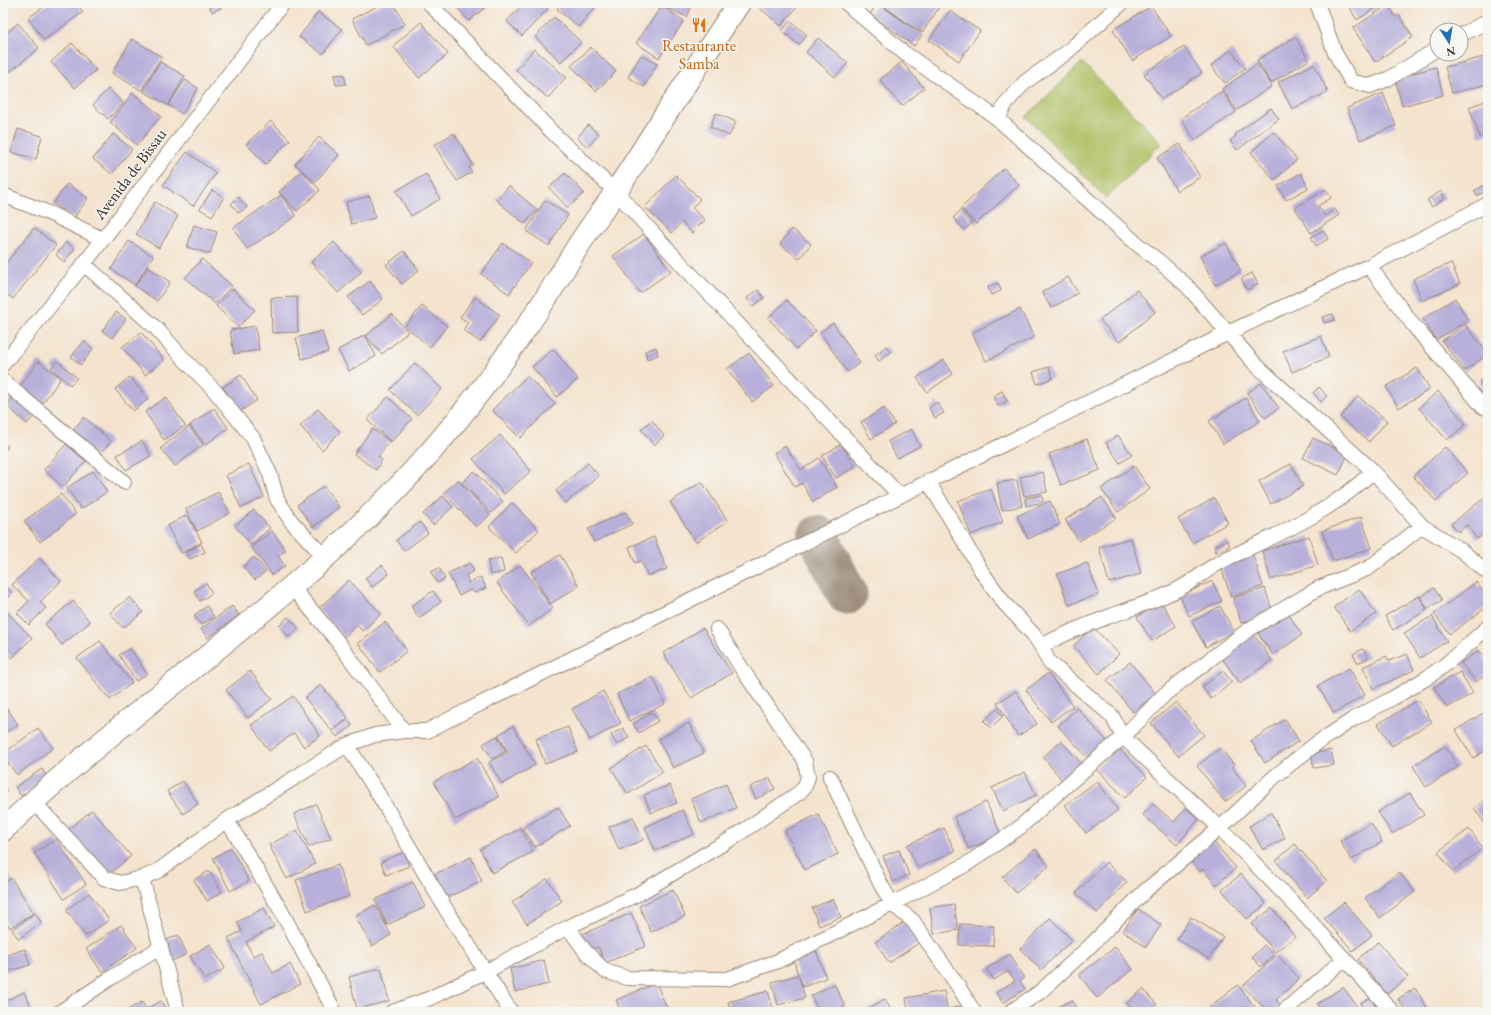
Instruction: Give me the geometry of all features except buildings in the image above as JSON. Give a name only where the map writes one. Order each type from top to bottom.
[{"type":"main road","points":[[3,830],[33,801],[180,678],[292,588],[404,481],[469,406],[539,309],[584,237],[616,192],[738,3]]},
{"type":"street","name":"Avenida de Bissau","points":[[3,364],[84,264],[283,3]]},
{"type":"street","points":[[429,3],[554,134],[616,192],[673,255],[900,496]]},
{"type":"street","points":[[846,3],[903,52],[998,119],[1187,286],[1256,365],[1373,471],[1422,526],[1462,551],[1488,573]]},
{"type":"street","points":[[998,119],[1006,103],[1025,82],[1066,53],[1122,3]]},
{"type":"street","points":[[1317,3],[1335,53],[1351,81],[1370,86],[1388,79],[1429,54]]},
{"type":"street","points":[[1469,31],[1488,21]]},
{"type":"street","points":[[3,195],[51,214],[102,239]]},
{"type":"street","points":[[33,801],[104,878],[120,883],[142,878],[158,871],[227,820],[347,745],[374,735],[404,731],[427,731],[928,481],[1228,333],[1369,266],[1488,204]]},
{"type":"street","points":[[84,264],[158,329],[219,397],[253,438],[270,474],[277,499],[291,521],[325,558]]},
{"type":"street","points":[[1369,266],[1414,326],[1483,407]]},
{"type":"street","points":[[3,381],[124,482]]},
{"type":"street","points":[[1041,646],[1064,634],[1141,605],[1184,586],[1220,562],[1294,527],[1335,503],[1373,471]]},
{"type":"street","points":[[928,481],[982,572],[1004,603],[1033,634],[1049,662],[1112,716],[1123,737],[1220,828],[1296,906],[1393,1012]]},
{"type":"street","points":[[568,927],[585,951],[605,971],[627,978],[727,979],[778,961],[892,904],[967,864],[1019,828],[1123,737],[1165,694],[1248,630],[1319,588],[1369,568],[1422,526]]},
{"type":"street","points":[[292,588],[334,637],[404,731]]},
{"type":"street","points":[[1010,1012],[1040,992],[1145,891],[1220,828],[1273,778],[1317,743],[1355,718],[1393,698],[1445,665],[1488,627]]},
{"type":"street","points":[[392,1012],[428,999],[487,971],[568,927],[638,894],[736,836],[793,797],[805,786],[808,777],[805,761],[744,672],[717,629]]},
{"type":"street","points":[[347,745],[377,792],[447,911],[487,971],[511,1012]]},
{"type":"street","points":[[830,777],[880,883],[892,904],[913,921],[974,1012]]},
{"type":"street","points":[[227,820],[280,909],[335,1012]]},
{"type":"street","points":[[142,878],[178,1012]]},
{"type":"street","points":[[60,1012],[161,947]]},
{"type":"street","points":[[1283,1012],[1344,959]]},
{"type":"green space","points":[[1082,62],[1162,143],[1106,198],[1026,117]]},
{"type":"taxiway","points":[[818,536],[847,594]]},
{"type":"place","name":"Restaurante Samba","points":[[699,25]]}]
